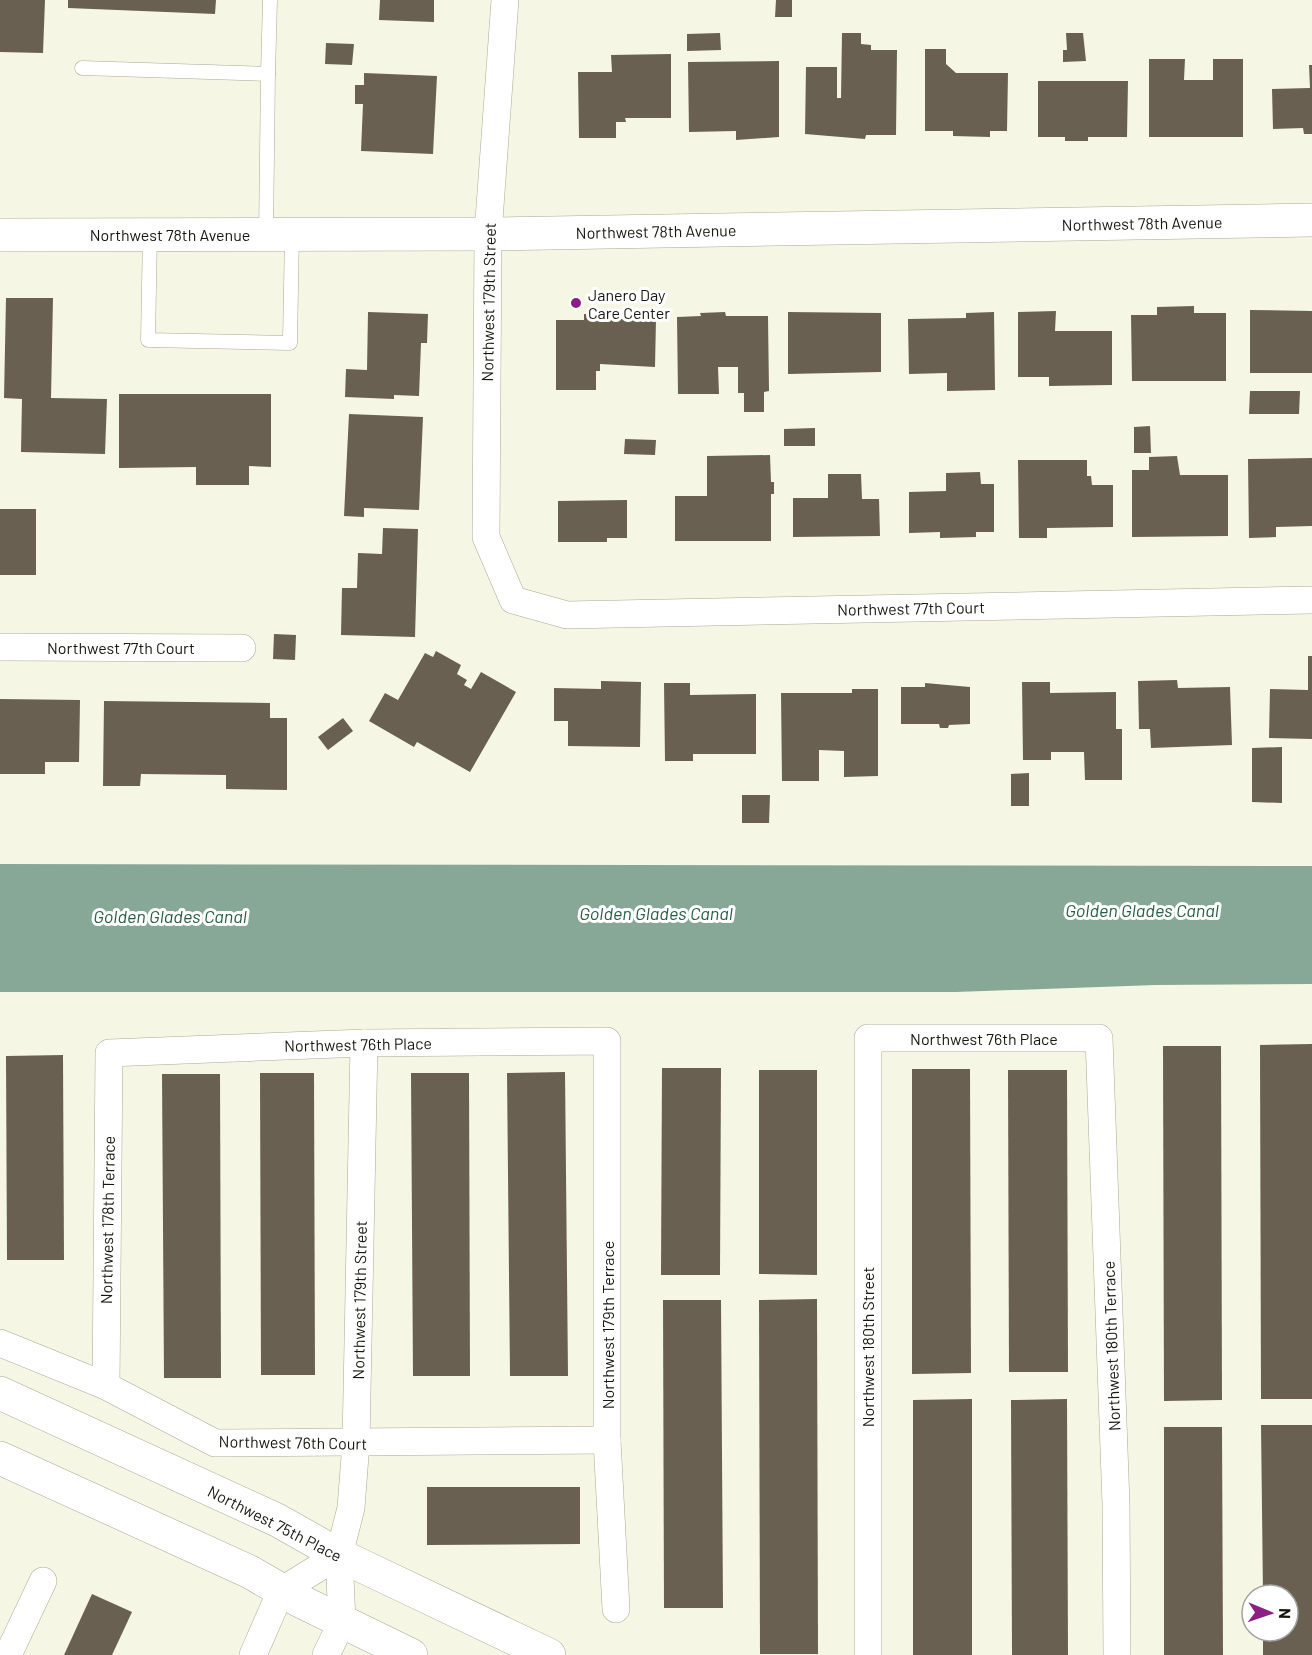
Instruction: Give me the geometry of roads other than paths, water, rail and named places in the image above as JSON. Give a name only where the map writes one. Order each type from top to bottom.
[{"type":"street","name":"Northwest 179th Street","points":[[505,0],[488,234],[486,537],[513,600]]},
{"type":"street","name":"Northwest 78th Avenue","points":[[0,235],[488,234],[1312,220]]},
{"type":"street","name":"Northwest 77th Court","points":[[513,600],[567,615],[1312,600]]},
{"type":"street","name":"Northwest 77th Court","points":[[0,647],[242,648]]},
{"type":"street","name":"Northwest 76th Place","points":[[868,1038],[1099,1038]]},
{"type":"street","name":"Northwest 180th Street","points":[[868,1038],[868,1655]]},
{"type":"street","name":"Northwest 180th Terrace","points":[[1099,1038],[1115,1471],[1117,1655]]},
{"type":"street","name":"Northwest 76th Place","points":[[109,1053],[363,1043],[607,1041]]},
{"type":"street","name":"Northwest 179th Terrace","points":[[607,1041],[607,1440],[616,1609]]},
{"type":"street","name":"Northwest 179th Street","points":[[326,1655],[342,1622],[339,1555],[351,1508],[356,1443],[363,1043]]},
{"type":"street","name":"Northwest 178th Terrace","points":[[106,1386],[109,1053]]},
{"type":"street","name":"Northwest 76th Court","points":[[0,1342],[106,1386],[215,1443],[607,1440]]},
{"type":"street","name":"Northwest 75th Place","points":[[0,1393],[277,1520],[339,1555],[549,1655]]},
{"type":"street","points":[[0,1458],[239,1567],[342,1622],[411,1655]]},
{"type":"street","points":[[253,1655],[281,1590],[339,1555]]},
{"type":"street","points":[[8,1655],[44,1581]]},
{"type":"lane","points":[[150,234],[148,340],[290,343],[279,234],[268,74],[270,0]]},
{"type":"lane","points":[[82,68],[268,74]]},
{"type":"water","name":"Golden Glades Canal","points":[[0,864],[1312,866],[1312,984],[1155,985],[956,992],[0,992]]},
{"type":"place","name":"Janero Day Care Center","points":[[576,303]]}]
